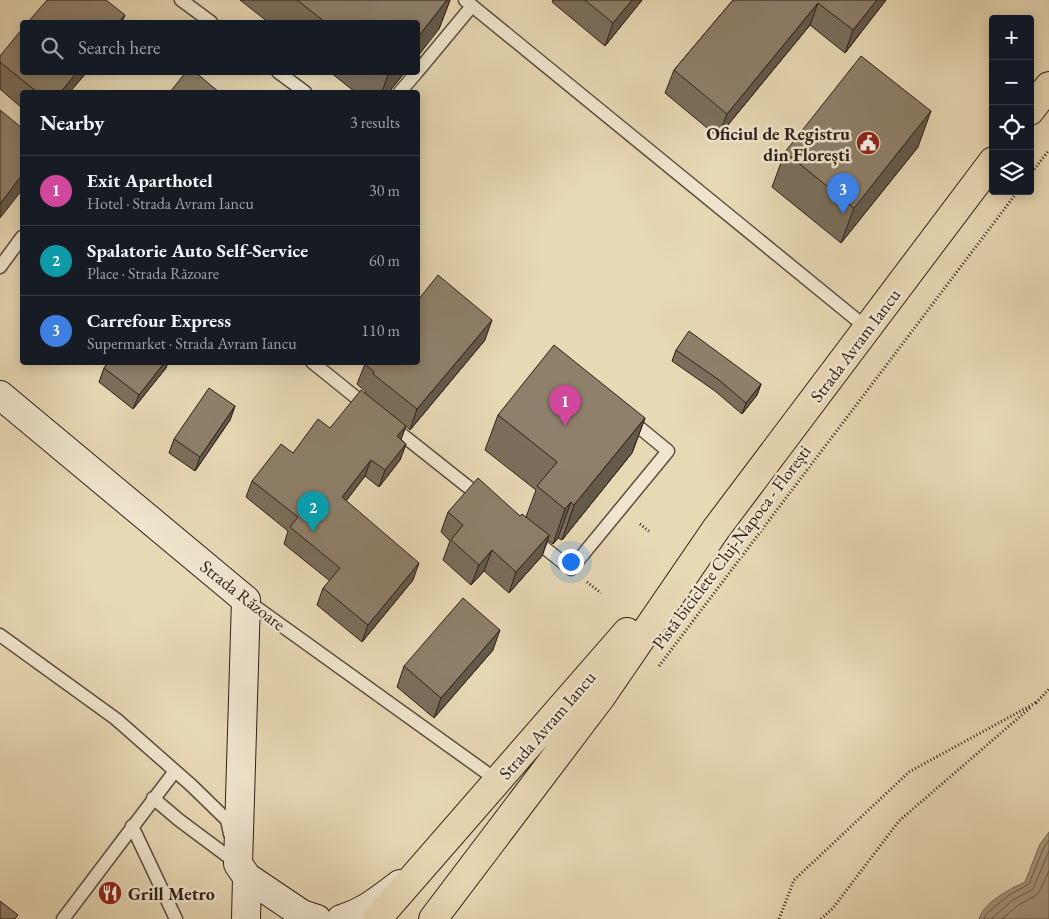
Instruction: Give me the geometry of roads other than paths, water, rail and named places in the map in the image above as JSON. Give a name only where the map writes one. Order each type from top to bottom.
[{"type":"main road","points":[[1034,106],[1049,86]]},
{"type":"main road","name":"Strada Avram Iancu","points":[[433,919],[601,697],[716,529],[989,166]]},
{"type":"main road","name":"Strada Avram Iancu","points":[[377,919],[716,529]]},
{"type":"street","name":"Strada Răzoare","points":[[0,394],[246,600]]},
{"type":"street","points":[[246,600],[242,870],[246,919]]},
{"type":"street","points":[[341,919],[356,914],[377,902],[427,863]]},
{"type":"street","points":[[242,870],[302,914],[317,919]]},
{"type":"lane","points":[[181,0],[208,20]]},
{"type":"lane","points":[[420,68],[469,3],[868,328]]},
{"type":"lane","points":[[282,75],[302,90]]},
{"type":"lane","points":[[402,90],[414,75]]},
{"type":"lane","points":[[0,267],[20,240]]},
{"type":"lane","points":[[316,365],[495,508]]},
{"type":"lane","points":[[518,526],[571,568],[668,450],[622,413]]},
{"type":"lane","name":"Strada Răzoare","points":[[246,600],[498,780]]},
{"type":"lane","points":[[0,635],[116,719],[227,820],[242,870]]},
{"type":"lane","points":[[63,919],[175,771]]},
{"type":"lane","points":[[153,798],[242,870]]},
{"type":"lane","points":[[132,826],[176,919]]},
{"type":"water","points":[[1049,832],[1049,919],[979,919],[986,907],[992,902],[1005,892],[1025,882],[1040,844]]},
{"type":"place","name":"Oficiul de Registru din Florești","points":[[868,143]]},
{"type":"place","name":"Carrefour Express","points":[[843,214]]},
{"type":"place","name":"Exit Aparthotel","points":[[565,426]]},
{"type":"place","name":"Spalatorie Auto Self-Service","points":[[313,532]]},
{"type":"place","name":"Grill Metro","points":[[110,893]]}]
